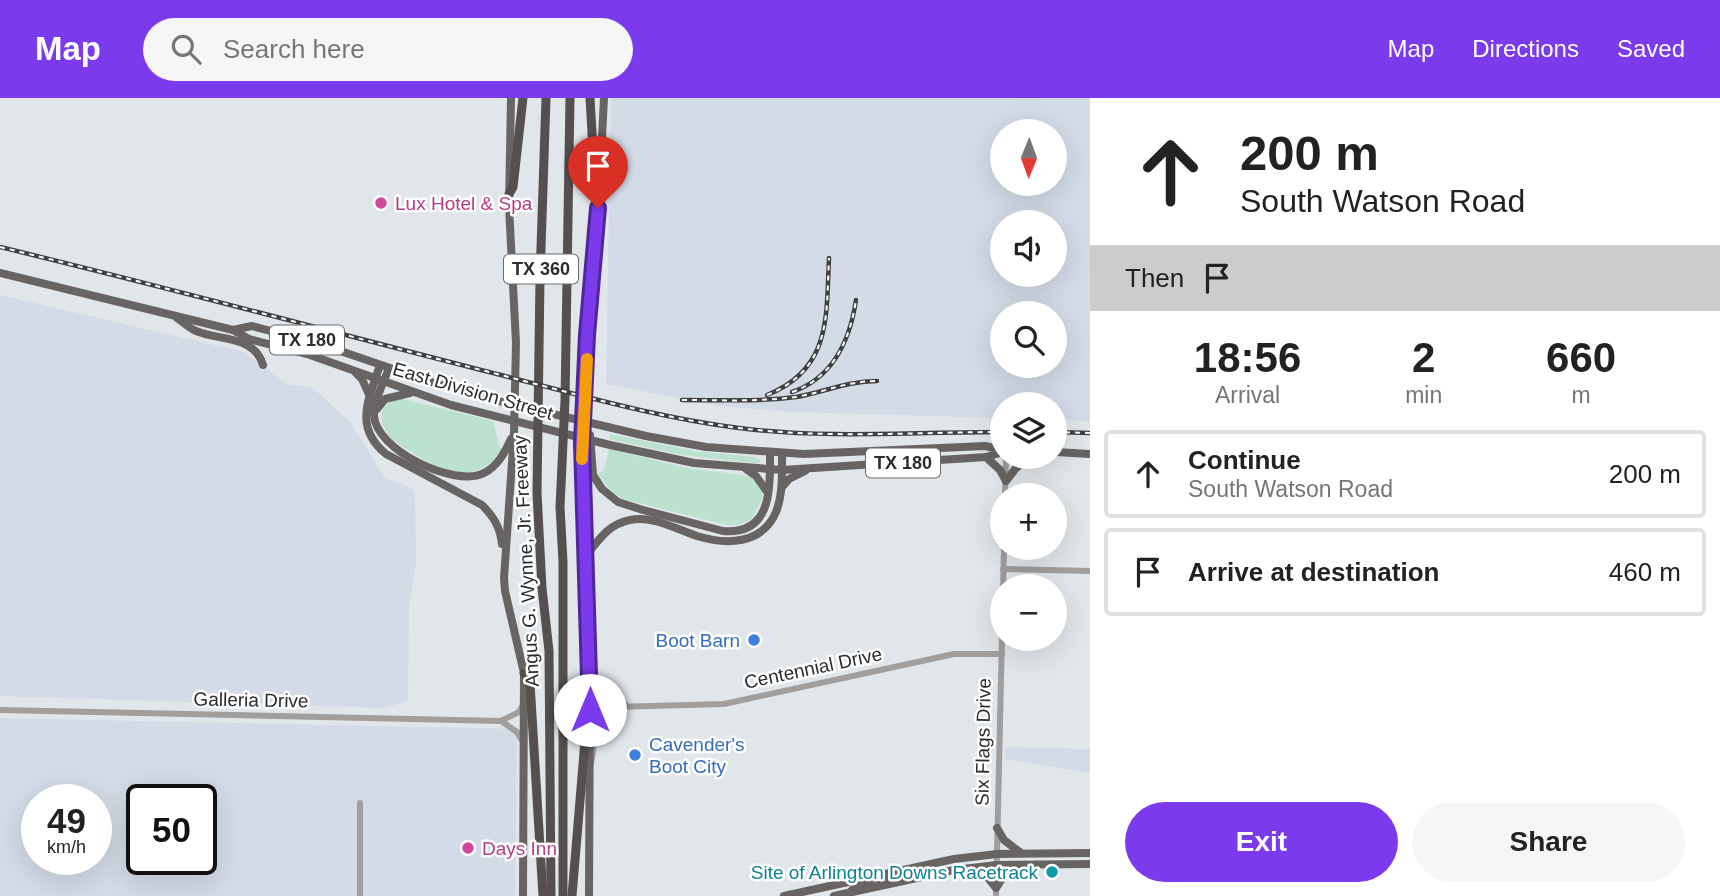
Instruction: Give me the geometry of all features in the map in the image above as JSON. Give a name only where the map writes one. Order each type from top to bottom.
[{"type":"highway","points":[[509,194],[513,187],[523,98]]},
{"type":"highway","name":"Angus G. Wynne, Jr. Freeway","points":[[546,98],[537,493],[542,588],[549,651],[547,892]]},
{"type":"highway","name":"Angus G. Wynne, Jr. Freeway","points":[[567,891],[560,507],[565,400],[570,98]]},
{"type":"highway","points":[[590,98],[598,208]]},
{"type":"highway","points":[[524,673],[530,683],[547,892]]},
{"type":"highway","points":[[567,891],[590,710]]},
{"type":"main road","points":[[511,98],[509,194],[515,318],[514,433],[505,591],[524,673],[526,699],[523,896]]},
{"type":"main road","points":[[589,895],[590,676],[582,443],[604,98]]},
{"type":"main road","name":"East Division Street","points":[[0,273],[233,330],[249,339],[310,355],[414,393],[489,415],[694,463],[782,470],[990,456]]},
{"type":"main road","points":[[171,314],[195,331],[251,345],[263,365]]},
{"type":"main road","name":"East Division Street","points":[[233,330],[252,326],[320,344],[490,399],[610,428],[706,447],[770,453],[990,447]]},
{"type":"main road","points":[[385,366],[375,412],[377,427],[392,446],[443,473],[458,477],[485,473],[503,455],[514,433]]},
{"type":"main road","points":[[354,371],[362,379],[370,397]]},
{"type":"main road","points":[[380,381],[370,397],[366,413],[367,429],[379,448],[482,505],[494,517],[499,527],[505,558]]},
{"type":"main road","points":[[375,412],[385,398],[414,393]]},
{"type":"main road","points":[[584,428],[590,435],[591,470],[597,482],[618,502],[704,527],[735,532],[751,526],[759,519],[768,495],[770,453]]},
{"type":"main road","points":[[585,557],[607,529],[630,520],[650,520],[698,536],[737,542],[751,537],[766,528],[776,512],[782,453]]},
{"type":"main road","points":[[1067,453],[1090,454]]},
{"type":"main road","points":[[986,457],[1000,470],[1006,481],[1015,469]]},
{"type":"main road","points":[[744,468],[756,476],[768,495]]},
{"type":"main road","points":[[780,489],[789,479],[808,469]]},
{"type":"main road","points":[[997,828],[1004,840],[1021,853]]},
{"type":"main road","points":[[784,896],[927,863],[997,854],[1090,853]]},
{"type":"main road","points":[[834,896],[967,868],[1090,864]]},
{"type":"main road","points":[[996,892],[1005,874],[1020,865]]},
{"type":"main road","points":[[967,868],[985,874],[996,892]]},
{"type":"main road","points":[[850,892],[860,884],[889,878],[892,871]]},
{"type":"street","points":[[1006,469],[1006,481]]},
{"type":"street","name":"Six Flags Drive","points":[[996,892],[1003,560]]},
{"type":"street","points":[[1003,569],[1090,571]]},
{"type":"street","name":"Centennial Drive","points":[[590,765],[594,752],[595,723],[603,710],[630,705],[724,704],[954,654],[1002,654]]},
{"type":"street","name":"Centennial Drive","points":[[590,676],[603,696],[630,705]]},
{"type":"street","points":[[525,747],[517,732],[501,721],[519,712],[526,699]]},
{"type":"street","name":"Galleria Drive","points":[[0,710],[501,721]]},
{"type":"street","points":[[360,803],[360,896]]},
{"type":"shaded area","points":[[611,98],[1090,98],[1090,421],[1067,420],[1067,392],[990,392],[990,418],[792,412],[720,406],[606,384]]},
{"type":"shaded area","points":[[0,295],[244,352],[287,384],[313,388],[350,422],[385,478],[412,488],[415,497],[416,562],[409,608],[408,701],[384,708],[0,696]]},
{"type":"shaded area","points":[[0,718],[517,729],[515,896],[0,896]]},
{"type":"shaded area","points":[[1006,747],[1090,749],[1090,773],[1005,759]]},
{"type":"green space","points":[[398,398],[493,421],[500,448],[503,450],[489,464],[476,471],[462,473],[435,466],[394,441],[385,429],[382,411]]},
{"type":"green space","points":[[610,434],[695,451],[754,457],[761,462],[682,455],[609,439]]},
{"type":"green space","points":[[609,449],[687,468],[751,476],[761,487],[763,497],[751,520],[738,525],[726,525],[623,499],[611,491],[598,474],[604,470]]},
{"type":"railway","points":[[0,247],[577,395],[706,423],[805,433],[990,432]]},
{"type":"railway","points":[[767,395],[788,384],[804,371],[814,356],[825,320],[829,258]]},
{"type":"railway","points":[[792,392],[818,377],[837,356],[849,329],[856,300]]},
{"type":"railway","points":[[682,400],[782,399],[877,381]]},
{"type":"railway","points":[[1067,432],[1090,433]]},
{"type":"slow traffic","points":[[582,459],[587,359]]},
{"type":"place","name":"Lux Hotel & Spa","points":[[381,203]]},
{"type":"place","name":"Boot Barn","points":[[754,640]]},
{"type":"place","name":"Cavender's Boot City","points":[[635,755]]},
{"type":"place","name":"Days Inn","points":[[468,848]]},
{"type":"place","name":"Site of Arlington Downs Racetrack","points":[[1052,872]]},
{"type":"route","points":[[590,710],[582,443],[587,335],[598,208]]}]
